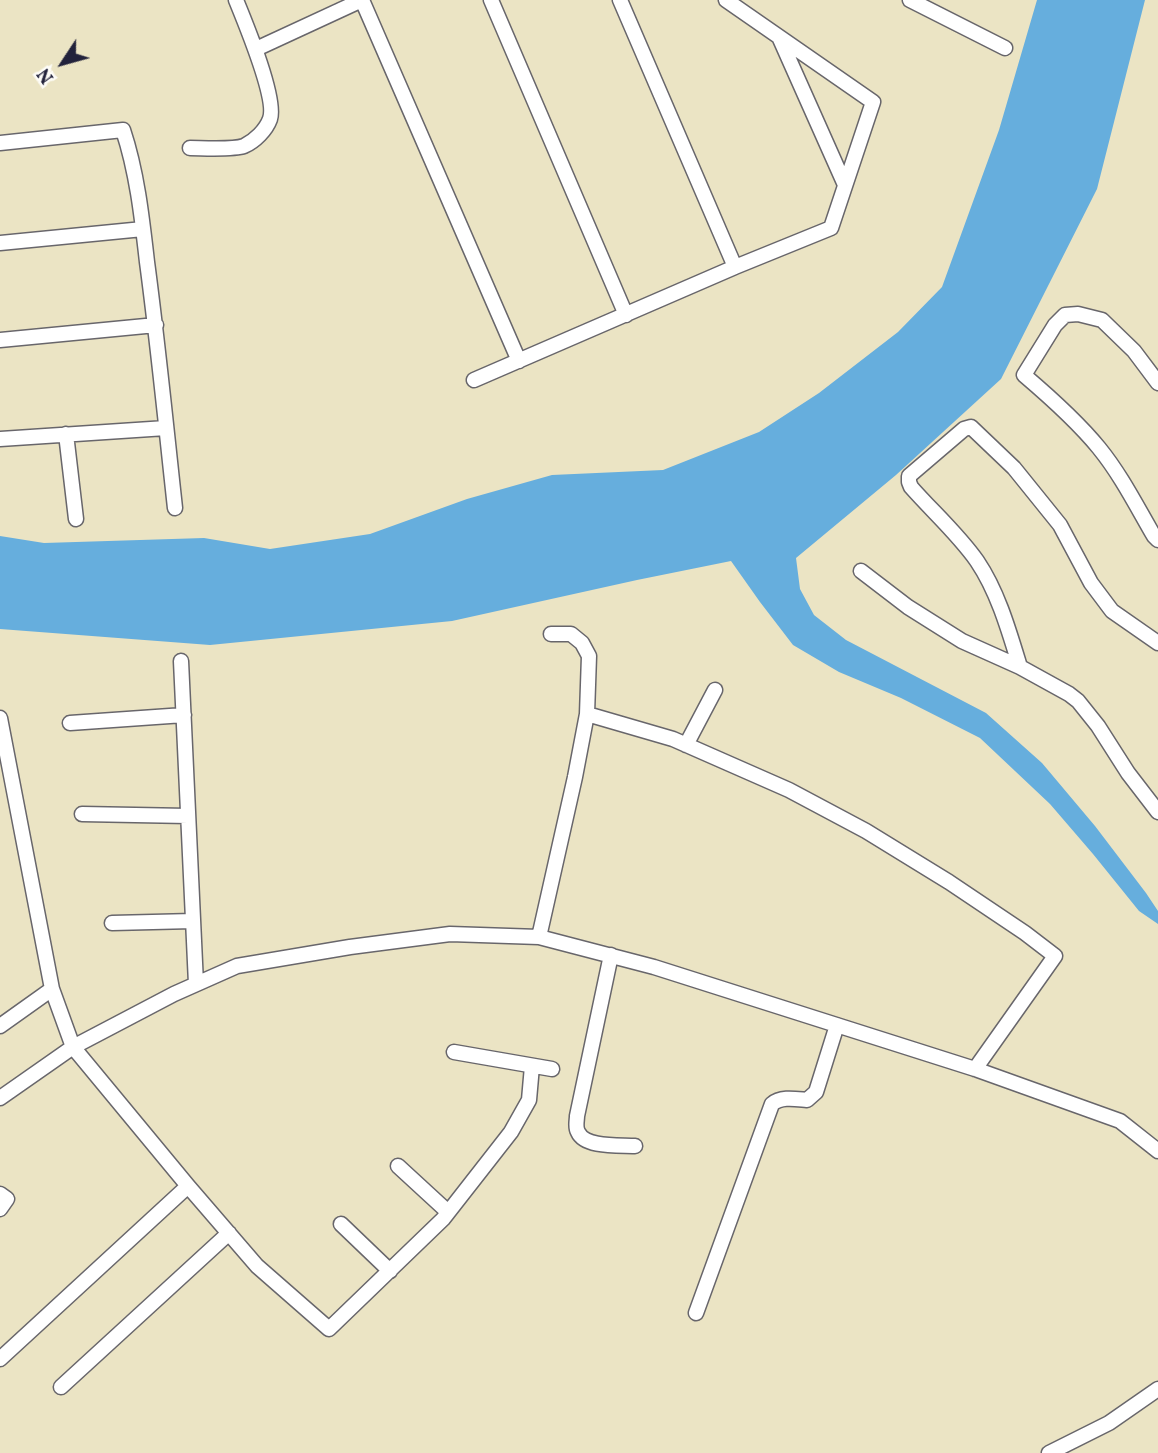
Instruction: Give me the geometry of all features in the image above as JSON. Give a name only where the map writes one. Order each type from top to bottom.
[{"type":"street","points":[[190,148],[242,146],[261,134],[271,117],[256,49],[236,0]]},
{"type":"street","points":[[256,49],[362,0],[519,361]]},
{"type":"street","points":[[491,0],[626,315]]},
{"type":"street","points":[[620,0],[735,267]]},
{"type":"street","points":[[474,380],[831,228],[873,102],[726,0]]},
{"type":"street","points":[[910,0],[1005,48]]},
{"type":"street","points":[[780,38],[845,185]]},
{"type":"street","points":[[0,143],[123,130],[130,149],[143,229],[175,508]]},
{"type":"street","points":[[0,243],[143,229]]},
{"type":"street","points":[[1158,383],[1134,351],[1102,320],[1079,314],[1065,314],[1055,325],[1024,375],[1057,403],[1100,449],[1158,540]]},
{"type":"street","points":[[0,340],[156,326]]},
{"type":"street","points":[[1020,667],[987,577],[961,540],[909,482],[909,475],[964,429],[971,427],[1014,468],[1060,525],[1091,583],[1112,611],[1158,643]]},
{"type":"street","points":[[0,439],[166,428]]},
{"type":"street","points":[[66,434],[76,519]]},
{"type":"street","points":[[861,571],[908,607],[962,641],[1020,667],[1079,701],[1158,812]]},
{"type":"street","points":[[538,937],[587,714],[589,656],[582,643],[571,634],[551,634]]},
{"type":"street","points":[[181,661],[195,984]]},
{"type":"street","points":[[686,745],[715,690]]},
{"type":"street","points":[[587,714],[673,739],[789,790],[866,831],[949,883],[1025,933],[1055,957],[975,1069]]},
{"type":"street","points":[[70,723],[184,715]]},
{"type":"street","points":[[0,718],[52,989],[73,1047],[257,1266],[329,1329],[448,1212],[511,1132],[528,1100],[532,1066]]},
{"type":"street","points":[[82,814],[188,816]]},
{"type":"street","points":[[111,922],[192,921]]},
{"type":"street","points":[[0,1098],[73,1047],[195,984],[237,966],[450,934],[538,937],[654,967],[975,1069],[1120,1121],[1158,1151]]},
{"type":"street","points":[[611,955],[576,1129],[582,1138],[590,1143],[635,1146]]},
{"type":"street","points":[[0,1026],[52,989]]},
{"type":"street","points":[[696,1312],[772,1104],[776,1100],[807,1100],[816,1092],[836,1025]]},
{"type":"street","points":[[454,1052],[552,1069]]},
{"type":"street","points":[[398,1166],[448,1212]]},
{"type":"street","points":[[0,1359],[188,1186]]},
{"type":"street","points":[[0,1194],[7,1199],[0,1209]]},
{"type":"street","points":[[341,1224],[390,1271]]},
{"type":"street","points":[[61,1387],[229,1233]]},
{"type":"street","points":[[1049,1453],[1109,1423],[1158,1389]]},
{"type":"water","points":[[1037,0],[1145,0],[1097,189],[1001,379],[896,475],[796,558],[800,589],[814,615],[846,640],[986,713],[1042,763],[1146,893],[1158,911],[1158,924],[1139,911],[1050,804],[980,738],[901,698],[839,672],[793,645],[731,561],[452,621],[210,645],[0,629],[0,536],[44,543],[204,538],[270,549],[370,534],[467,499],[552,475],[663,470],[759,432],[819,393],[898,332],[942,287],[999,130]]}]
